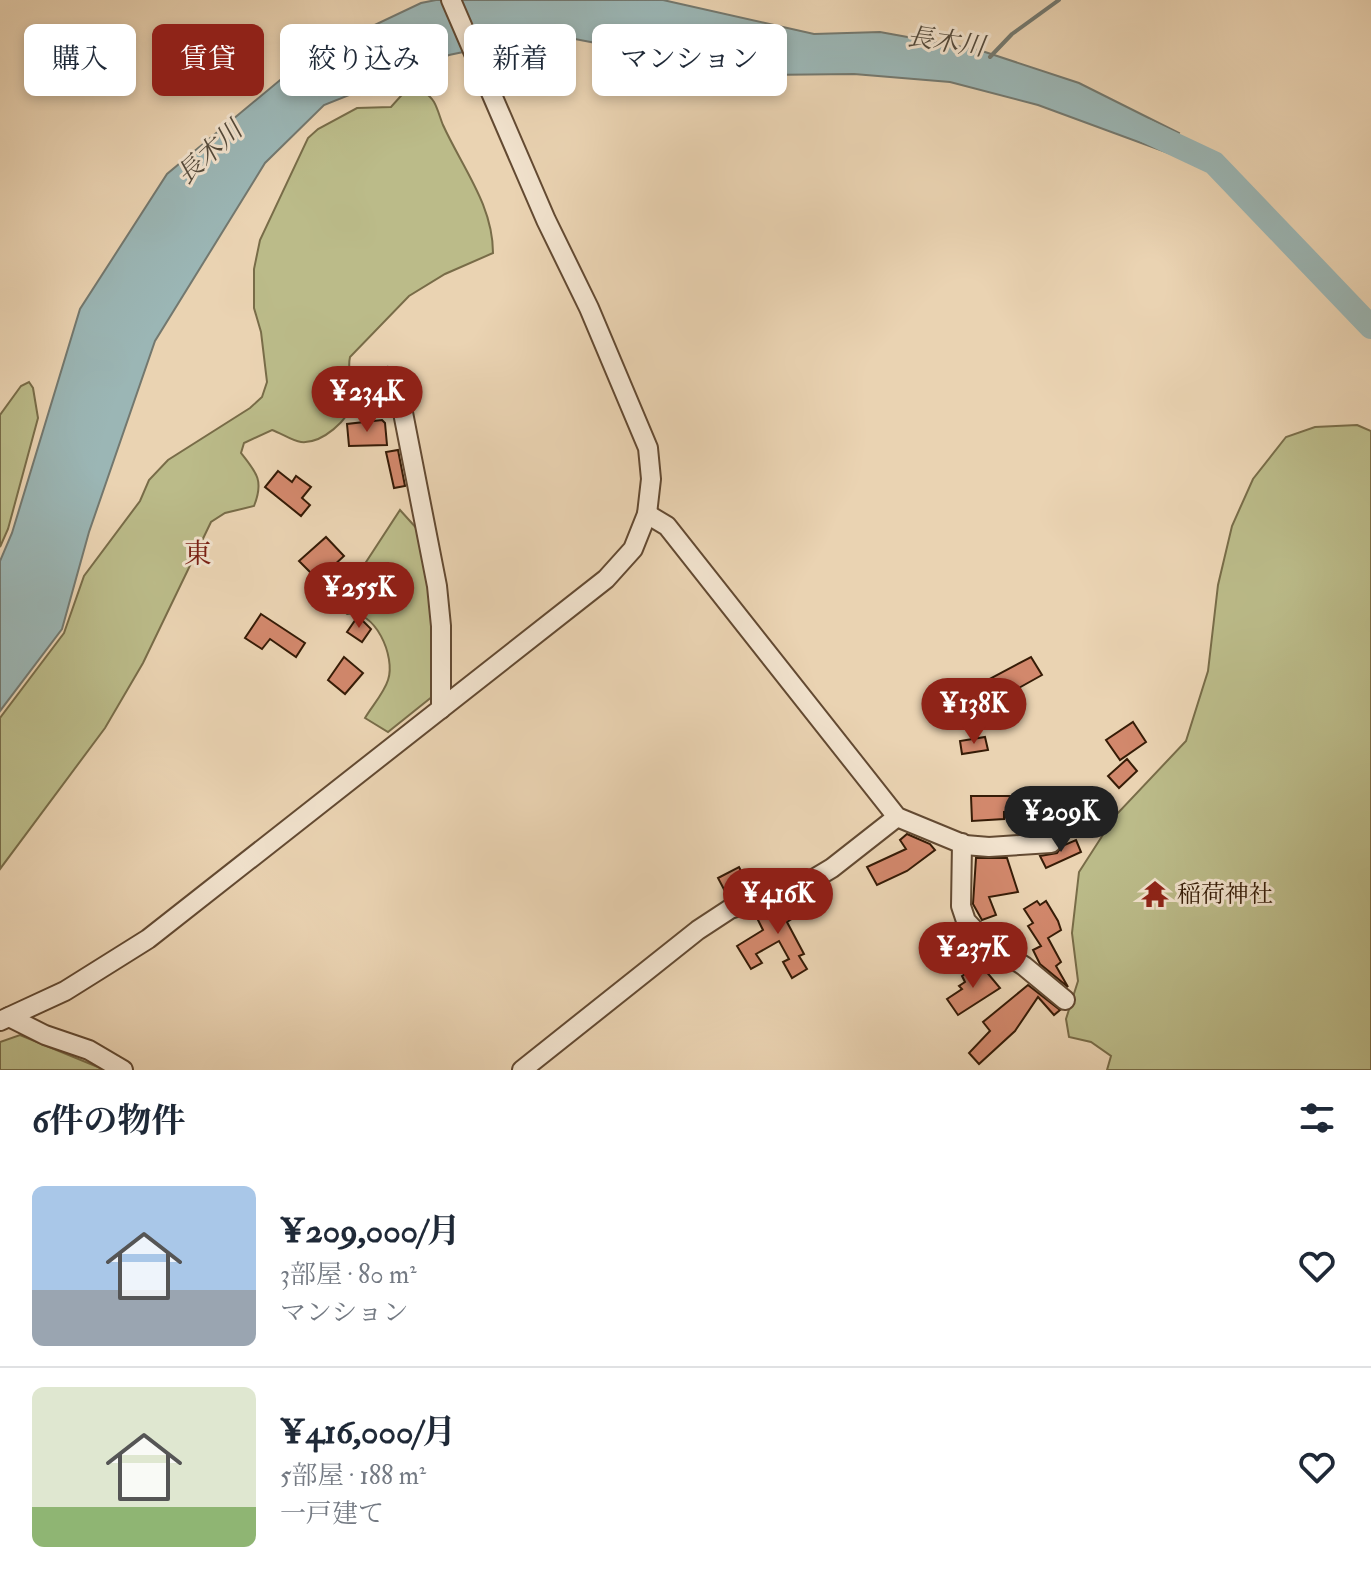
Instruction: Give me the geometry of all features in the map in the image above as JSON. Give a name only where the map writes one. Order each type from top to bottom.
[{"type":"street","points":[[5,1019],[65,991],[148,939],[606,579],[633,549],[647,514],[651,479],[648,448],[451,0]]},
{"type":"street","points":[[397,382],[437,586],[441,626],[441,709]]},
{"type":"street","points":[[647,514],[667,526],[897,817],[962,843],[989,847],[1051,843]]},
{"type":"street","points":[[522,1070],[698,930],[730,909],[807,883],[832,868],[897,817]]},
{"type":"street","points":[[962,843],[961,906],[966,921],[984,940],[1024,966],[1065,1000]]},
{"type":"street","points":[[5,1019],[89,1050],[123,1070]]},
{"type":"green space","points":[[401,96],[429,96],[432,99],[482,202],[492,235],[493,253],[445,274],[409,296],[350,357],[353,401],[346,416],[326,435],[301,442],[272,430],[244,443],[241,453],[255,472],[258,484],[254,506],[225,513],[211,522],[143,663],[105,728],[0,869],[0,718],[64,633],[84,576],[140,501],[149,480],[168,460],[250,408],[262,397],[267,382],[261,332],[254,308],[254,269],[260,240],[308,138],[318,129],[357,108],[391,107]]},
{"type":"green space","points":[[29,382],[33,388],[38,418],[8,529],[0,547],[0,415],[21,386]]},
{"type":"green space","points":[[1357,425],[1371,431],[1371,1070],[1107,1070],[1111,1056],[1091,1042],[1069,1037],[1066,1019],[1078,981],[1072,933],[1079,872],[1115,816],[1186,741],[1208,671],[1218,585],[1232,526],[1253,479],[1286,437],[1315,427]]},
{"type":"green space","points":[[400,510],[419,531],[435,628],[433,696],[388,732],[365,718],[388,680],[390,670],[386,647],[374,626],[366,619],[357,614],[347,614],[338,605]]},
{"type":"green space","points":[[20,1035],[105,1070],[0,1070],[0,1042]]},
{"type":"water","points":[[436,0],[663,0],[770,24],[592,24],[592,42],[576,39],[576,24],[464,24],[464,52],[448,55],[448,24],[377,24],[421,3]]},
{"type":"water","points":[[787,28],[814,34],[880,32],[979,50],[1079,83],[1179,133],[1171,154],[1038,105],[950,82],[854,74],[787,75]]},
{"type":"water","points":[[280,80],[280,96],[346,96],[324,105],[265,163],[155,341],[89,532],[62,629],[0,711],[0,561],[12,533],[80,309],[167,174]]},
{"type":"building","points":[[387,367],[385,384],[388,400],[377,403],[371,370]]},
{"type":"building","points":[[382,420],[387,445],[349,446],[347,424]]},
{"type":"building","points":[[398,450],[405,486],[394,488],[386,452]]},
{"type":"building","points":[[278,471],[292,482],[296,476],[311,487],[302,498],[310,505],[301,516],[265,487]]},
{"type":"building","points":[[326,537],[344,556],[318,580],[299,561]]},
{"type":"building","points":[[261,614],[305,643],[296,657],[270,639],[262,649],[245,638]]},
{"type":"building","points":[[358,616],[371,629],[362,642],[347,632]]},
{"type":"building","points":[[344,657],[363,673],[345,694],[328,680]]},
{"type":"building","points":[[1031,657],[1042,675],[1017,689],[1019,693],[1014,696],[1019,713],[982,724],[977,704],[957,715],[948,701]]},
{"type":"building","points":[[1133,722],[1146,742],[1120,760],[1106,740]]},
{"type":"building","points":[[985,737],[988,750],[962,754],[960,741]]},
{"type":"building","points":[[1127,759],[1137,771],[1119,788],[1108,776]]},
{"type":"building","points":[[971,796],[1015,796],[1016,812],[1004,812],[1004,819],[972,821]]},
{"type":"building","points":[[907,834],[930,844],[935,850],[907,871],[877,885],[867,867],[906,849],[900,840]]},
{"type":"building","points":[[1076,840],[1081,852],[1046,868],[1040,856],[1057,853],[1062,846]]},
{"type":"building","points":[[976,858],[1007,858],[1018,892],[989,897],[996,915],[982,920],[973,904]]},
{"type":"building","points":[[739,867],[750,889],[728,897],[718,878]]},
{"type":"building","points":[[809,895],[814,905],[787,922],[804,954],[799,956],[807,969],[792,978],[783,962],[789,959],[779,941],[756,954],[762,963],[751,969],[737,946],[763,930],[756,916]]},
{"type":"building","points":[[1037,901],[1040,905],[1046,901],[1058,921],[1061,930],[1048,938],[1061,962],[1056,966],[1068,987],[1040,964],[1033,950],[1041,946],[1028,926],[1033,923],[1024,909]]},
{"type":"building","points":[[980,964],[1000,988],[958,1015],[947,999],[962,989],[959,986],[965,982],[962,976]]},
{"type":"building","points":[[1028,985],[1060,1010],[1054,1015],[1038,997],[1015,1031],[979,1064],[969,1053],[990,1031],[983,1022]]},
{"type":"waterway","points":[[990,57],[1012,34],[1059,0]]},
{"type":"waterway","name":"長木川","points":[[1146,131],[1214,163],[1371,327]]},
{"type":"place","name":"稲荷神社","points":[[1155,894]]},
{"type":"district","name":"東","points":[[198,553]]}]
